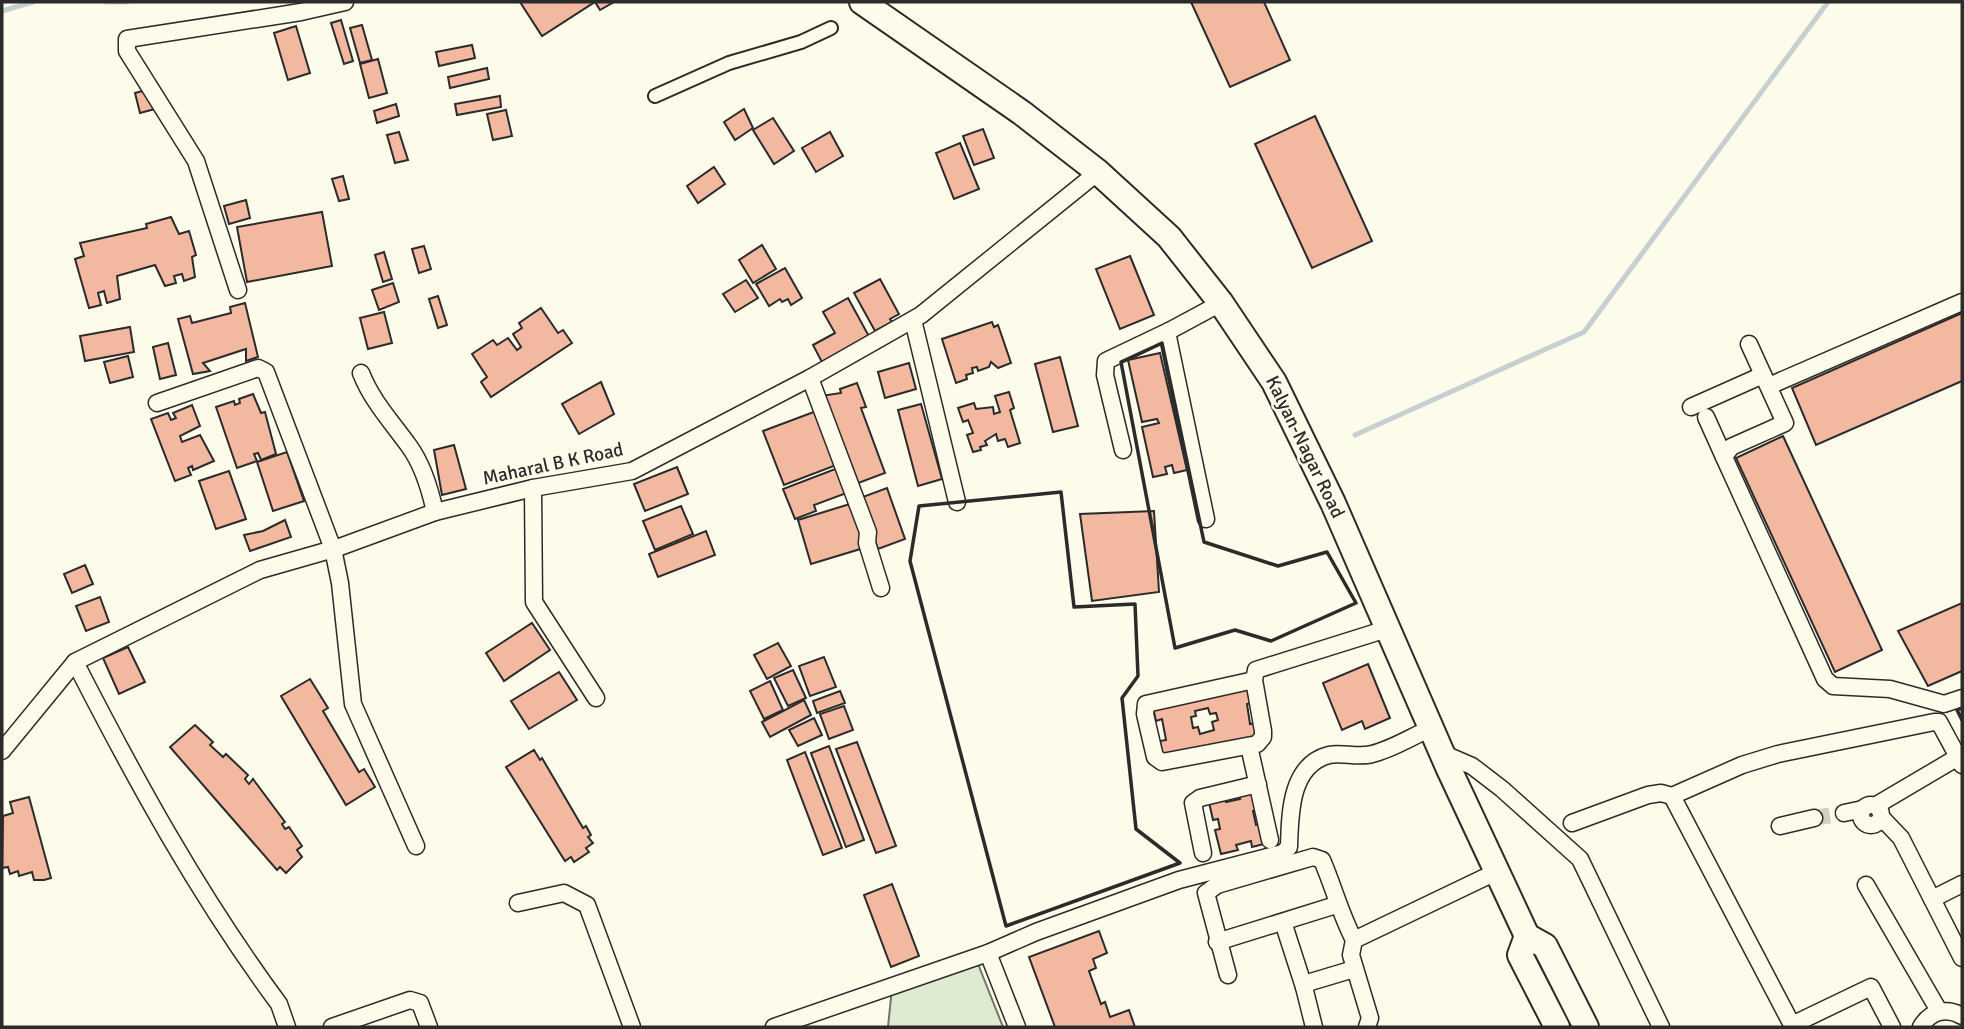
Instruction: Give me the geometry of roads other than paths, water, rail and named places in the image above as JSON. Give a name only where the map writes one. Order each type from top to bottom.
[{"type":"highway","name":"Kalyan-Nagar Road","points":[[862,2],[1022,113],[1098,172],[1169,237],[1221,303],[1274,382],[1390,628],[1442,753],[1527,936],[1520,955],[1557,1027]]},
{"type":"highway","points":[[1527,936],[1545,946],[1586,1027]]},
{"type":"street","points":[[238,290],[196,161],[130,58],[127,39],[301,12],[345,2]]},
{"type":"street","points":[[655,96],[729,63],[801,42],[831,28]]},
{"type":"street","name":"Maharal B K Road","points":[[2,751],[75,662],[260,570],[435,512],[533,488],[632,471],[810,378],[913,320],[1098,172]]},
{"type":"street","points":[[1691,407],[1766,381],[1962,302]]},
{"type":"street","points":[[1123,450],[1105,375],[1107,360],[1221,303]]},
{"type":"street","points":[[913,320],[957,502]]},
{"type":"street","points":[[1169,331],[1170,347],[1206,519]]},
{"type":"street","points":[[1724,457],[1731,447],[1785,423],[1749,344]]},
{"type":"street","points":[[157,403],[263,369],[333,548],[340,583],[353,704],[416,846]]},
{"type":"street","points":[[361,373],[370,394],[411,448],[430,488],[435,512]]},
{"type":"street","points":[[810,378],[868,532],[867,543],[881,588]]},
{"type":"street","points":[[1706,417],[1825,679],[1833,686],[1891,689],[1944,704],[1962,698]]},
{"type":"street","points":[[533,488],[534,602],[596,698]]},
{"type":"street","points":[[1254,680],[1150,702],[1144,707],[1158,761],[1257,744],[1263,737],[1254,680],[1256,670],[1390,628]]},
{"type":"street","points":[[75,662],[150,807],[192,880],[279,1004],[287,1027]]},
{"type":"street","points":[[1572,823],[1648,794],[1672,796],[1742,765],[1778,754],[1939,722],[1960,761],[1873,811],[1843,813]]},
{"type":"street","points":[[774,1027],[988,953],[1036,932],[1179,880],[1283,853],[1289,847],[1290,817],[1300,776],[1311,763],[1331,754],[1353,757],[1370,755],[1432,727]]},
{"type":"street","points":[[1249,746],[1270,840]]},
{"type":"street","points":[[1442,753],[1472,766],[1503,789],[1580,859],[1661,1027]]},
{"type":"street","points":[[1203,853],[1193,803],[1200,798],[1258,784]]},
{"type":"street","points":[[1672,796],[1790,1021],[1796,1023],[1871,987],[1892,1027]]},
{"type":"street","points":[[1873,811],[1901,838],[1962,958]]},
{"type":"street","points":[[1780,826],[1814,818]]},
{"type":"street","points":[[1228,975],[1205,899],[1209,889],[1318,857],[1322,860],[1336,894],[1336,905],[1354,940]]},
{"type":"street","points":[[1367,1027],[1370,1018],[1350,948],[1354,940],[1496,872]]},
{"type":"street","points":[[1932,899],[1962,884]]},
{"type":"street","points":[[1866,885],[1939,1011]]},
{"type":"street","points":[[518,903],[564,893],[587,905],[632,1027]]},
{"type":"street","points":[[1217,942],[1336,905]]},
{"type":"street","points":[[1283,922],[1314,1027]]},
{"type":"street","points":[[988,953],[1017,1027]]},
{"type":"street","points":[[1304,987],[1307,983],[1354,969]]},
{"type":"street","points":[[332,1027],[410,1000],[420,1003],[429,1027]]},
{"type":"street","points":[[1921,1027],[1931,1015],[1939,1011],[1949,1010],[1962,1016]]},
{"type":"waterway","points":[[2,11],[33,2]]},
{"type":"waterway","points":[[106,2],[127,2]]},
{"type":"waterway","points":[[1355,435],[1584,332],[1828,2]]},
{"type":"tunnel","points":[[1814,818],[1844,813]]}]
